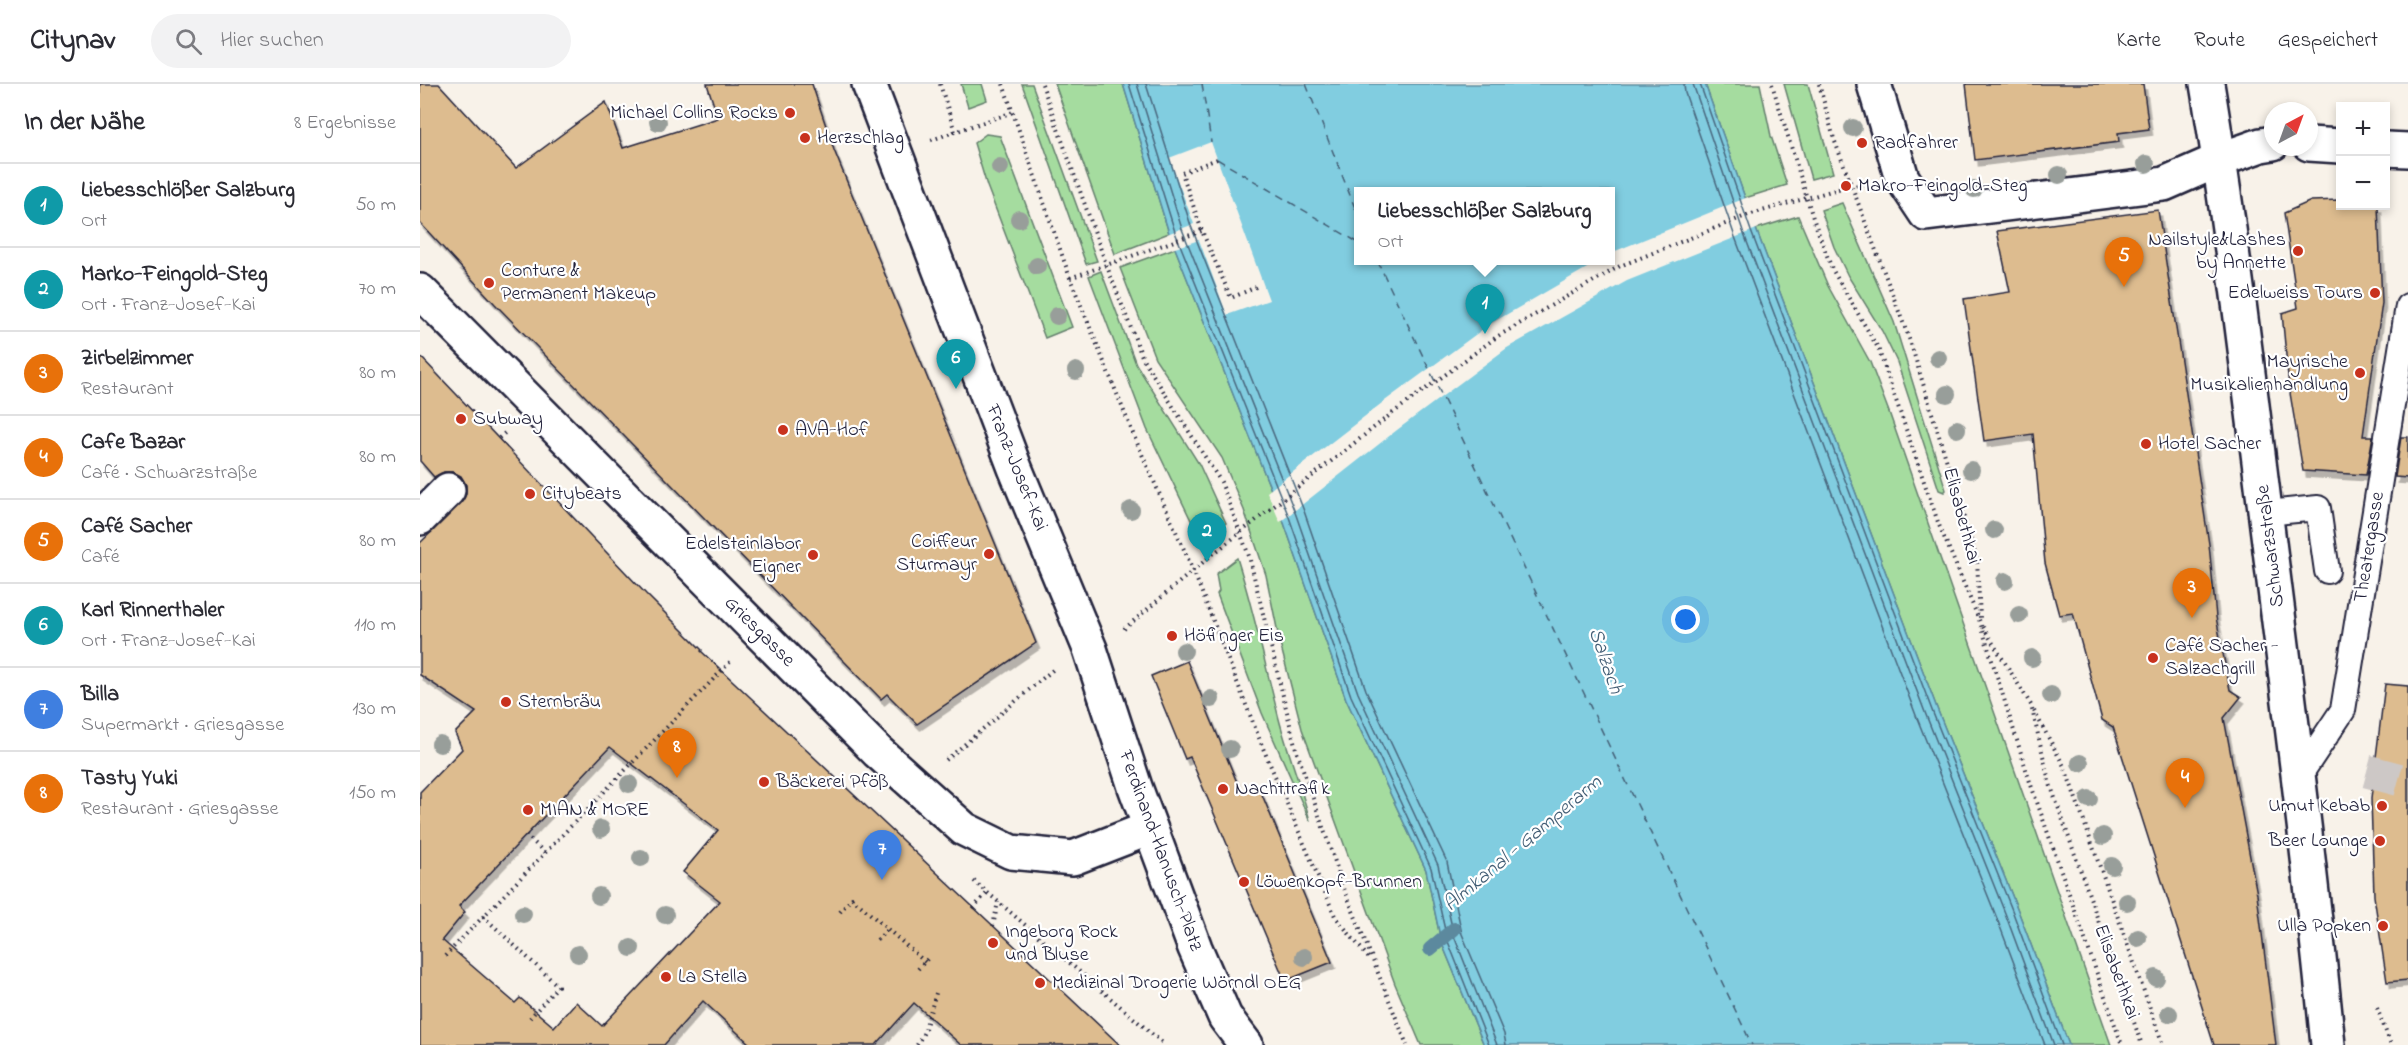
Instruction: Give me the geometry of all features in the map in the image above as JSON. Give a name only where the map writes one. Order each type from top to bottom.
[{"type":"street","name":"Franz-Josef-Kai","points":[[868,84],[1015,468],[1104,642]]},
{"type":"street","points":[[1874,84],[1902,178],[1926,214],[2164,184],[2218,160],[2264,144]]},
{"type":"street","name":"Schwarzstraße","points":[[2207,84],[2264,483],[2328,1045]]},
{"type":"street","points":[[2318,145],[2336,146]]},
{"type":"street","points":[[2390,148],[2408,150]]},
{"type":"street","name":"Griesgasse","points":[[420,291],[878,752],[964,830],[1011,852],[1073,858],[1150,828]]},
{"type":"street","points":[[420,518],[448,490]]},
{"type":"street","name":"Ferdinand-Hanusch-Platz","points":[[1104,642],[1150,828],[1195,948],[1225,1017],[1246,1045]]},
{"type":"lane","name":"Theatergasse","points":[[2299,776],[2343,710],[2408,306]]},
{"type":"lane","points":[[2266,513],[2318,508],[2327,572]]},
{"type":"path","points":[[940,84],[955,132],[1012,112]]},
{"type":"path","points":[[1003,84],[1070,278],[1134,436],[1192,570],[1263,748],[1335,916],[1374,965]]},
{"type":"path","points":[[1042,84],[1106,264],[1143,359],[1221,482],[1249,556],[1296,749],[1345,891],[1407,1045]]},
{"type":"path","points":[[1772,84],[1813,218],[1832,269],[1878,348],[1939,525],[1980,622],[2030,782],[2122,1045]]},
{"type":"path","name":"Elisabethkai","points":[[1819,84],[1834,139],[1910,341],[1977,560],[1980,622],[2031,705],[2049,781],[2142,1045]]},
{"type":"path","points":[[1217,159],[1182,173],[1202,231],[1231,298],[1256,287]]},
{"type":"path","points":[[1104,642],[1192,570],[1390,416],[1498,336],[1620,266],[1748,215],[1838,189]]},
{"type":"path","points":[[1070,278],[1202,231]]},
{"type":"path","points":[[445,956],[731,660]]},
{"type":"path","points":[[943,763],[1058,665]]},
{"type":"path","points":[[2031,705],[2065,768],[2163,1045]]},
{"type":"path","points":[[526,835],[545,853]]},
{"type":"path","points":[[972,878],[1164,1045]]},
{"type":"path","points":[[973,908],[987,893]]},
{"type":"path","points":[[840,912],[852,898],[925,962]]},
{"type":"path","points":[[993,926],[998,903]]},
{"type":"path","points":[[483,916],[558,986],[530,1018]]},
{"type":"path","points":[[878,940],[888,929]]},
{"type":"path","points":[[918,969],[930,956]]},
{"type":"path","points":[[917,1045],[924,1032],[937,990]]},
{"type":"path","points":[[2377,1008],[2391,1045]]},
{"type":"green space","points":[[961,84],[982,84],[987,100],[968,107]]},
{"type":"green space","points":[[1022,84],[1032,84],[1097,261],[1086,264]]},
{"type":"green space","points":[[1055,84],[1123,84],[1169,233],[1115,254]]},
{"type":"green space","points":[[1705,84],[1760,84],[1771,136],[1787,185],[1745,198]]},
{"type":"green space","points":[[1784,84],[1808,84],[1833,173],[1811,179]]},
{"type":"green space","points":[[986,134],[1000,136],[1072,327],[1045,338],[987,186],[974,143]]},
{"type":"green space","points":[[1842,203],[1894,322],[1946,490],[1944,492],[1939,490],[1897,362],[1834,247],[1821,210]]},
{"type":"green space","points":[[1798,216],[1828,286],[1870,362],[1889,412],[2111,1045],[2069,1045],[1938,711],[1756,229]]},
{"type":"green space","points":[[1175,248],[1283,520],[1346,699],[1426,870],[1441,941],[1484,1045],[1421,1045],[1395,984],[1302,729],[1280,643],[1266,575],[1244,510],[1222,458],[1155,358],[1120,268]]},
{"type":"green space","points":[[1101,271],[1136,364],[1199,464],[1226,523],[1201,541],[1147,429],[1089,276]]},
{"type":"green space","points":[[1237,558],[1279,719],[1310,821],[1262,713],[1217,594],[1219,591],[1216,574]]},
{"type":"water","name":"Salzach","points":[[1123,84],[1705,84],[1756,229],[1938,711],[2069,1045],[1484,1045],[1441,941],[1426,870],[1346,699],[1283,520],[1169,233]]},
{"type":"pier","points":[[1211,142],[1269,300],[1227,315],[1199,240],[1172,249],[1167,234],[1194,224],[1169,158]]},
{"type":"pier","points":[[1748,197],[1759,228],[1627,281],[1507,348],[1397,430],[1280,522],[1267,492],[1382,403],[1490,324],[1592,265],[1615,265],[1615,251]]},
{"type":"building","name":"AVA-Hof","points":[[420,84],[439,84],[516,168],[606,102],[623,148],[718,118],[707,84],[812,84],[834,150],[1036,643],[917,724],[887,694],[881,699],[495,304],[420,223]]},
{"type":"building","points":[[1966,84],[2143,84],[2149,129],[2118,133],[2119,142],[1975,160]]},
{"type":"building","points":[[2336,200],[2336,210],[2378,210],[2382,303],[2363,436],[2373,436],[2366,475],[2303,471],[2289,387],[2282,313],[2298,308],[2284,213],[2311,201]]},
{"type":"building","points":[[2158,210],[2209,544],[2216,617],[2230,690],[2241,697],[2224,718],[2257,894],[2276,1045],[2214,1045],[2113,727],[2102,720],[2073,613],[2059,615],[2045,563],[2033,434],[1984,441],[1964,299],[2010,292],[1997,231]]},
{"type":"building","points":[[420,356],[701,651],[1120,1045],[961,1045],[914,1003],[876,1045],[751,1045],[703,1001],[664,1045],[420,1045],[420,792],[462,749],[455,733],[476,712],[420,675],[420,543],[461,503],[466,494],[466,485],[461,476],[453,472],[444,472],[434,477],[420,461]],"holes":[[[610,747],[718,830],[683,872],[720,901],[602,1026],[576,1002],[554,1027],[520,998],[515,1003],[442,940],[465,912],[459,906]]]},
{"type":"building","points":[[2401,437],[2408,437],[2408,478],[2395,477]]},
{"type":"building","points":[[1187,661],[1241,792],[1258,785],[1332,962],[1285,981],[1190,757],[1185,759],[1151,676]]},
{"type":"building","points":[[2385,684],[2408,686],[2408,980],[2387,982],[2374,896],[2371,798]]},
{"type":"waterway","name":"Almkanal - Gamperarm","points":[[1430,949],[1454,929]]},
{"type":"ferry route","points":[[1202,84],[1211,142]]},
{"type":"ferry route","points":[[1306,84],[1354,205]]},
{"type":"ferry route","points":[[1217,159],[1354,240]]},
{"type":"ferry route","points":[[1379,265],[1752,1045]]},
{"type":"tunnel","points":[[2367,771],[2408,782]]},
{"type":"place","name":"Michael Collins Rocks","points":[[790,113]]},
{"type":"place","name":"Herzschlag","points":[[805,138]]},
{"type":"place","name":"Radfahrer","points":[[1862,143]]},
{"type":"place","name":"Makro-Feingold-Steg","points":[[1846,186]]},
{"type":"place","name":"Nailstyle&Lashes by Annette","points":[[2298,251]]},
{"type":"place","name":"Conture & Permanent Makeup","points":[[489,283]]},
{"type":"place","name":"Café Sacher","points":[[2124,287]]},
{"type":"place","name":"Edelweiss Tours","points":[[2375,293]]},
{"type":"place","name":"Liebesschlößer Salzburg","points":[[1485,334]]},
{"type":"place","name":"Mayrische Musikalienhandlung","points":[[2360,373]]},
{"type":"place","name":"Karl Rinnerthaler","points":[[956,389]]},
{"type":"place","name":"Subway","points":[[461,419]]},
{"type":"place","name":"AVA-Hof","points":[[783,430]]},
{"type":"place","name":"Hotel Sacher","points":[[2146,444]]},
{"type":"place","name":"Citybeats","points":[[530,494]]},
{"type":"place","name":"Coiffeur Sturmayr","points":[[989,554]]},
{"type":"place","name":"Edelsteinlabor Eigner","points":[[813,555]]},
{"type":"place","name":"Marko-Feingold-Steg","points":[[1207,562]]},
{"type":"place","name":"Zirbelzimmer","points":[[2192,618]]},
{"type":"place","name":"Höfinger Eis","points":[[1172,636]]},
{"type":"place","name":"Café Sacher - Salzachgrill","points":[[2153,658]]},
{"type":"place","name":"Sternbräu","points":[[506,702]]},
{"type":"place","name":"Tasty Yuki","points":[[677,778]]},
{"type":"place","name":"Bäckerei Pföß","points":[[764,782]]},
{"type":"place","name":"Nachttrafik","points":[[1223,789]]},
{"type":"place","name":"Umut Kebab","points":[[2382,806]]},
{"type":"place","name":"Cafe Bazar","points":[[2185,808]]},
{"type":"place","name":"MIAN & MORE","points":[[528,810]]},
{"type":"place","name":"Beer Lounge","points":[[2380,841]]},
{"type":"place","name":"Billa","points":[[882,880]]},
{"type":"place","name":"Löwenkopf-Brunnen","points":[[1244,882]]},
{"type":"place","name":"Ulla Popken","points":[[2383,926]]},
{"type":"place","name":"Ingeborg Rock und Bluse","points":[[993,943]]},
{"type":"place","name":"La Stella","points":[[666,977]]},
{"type":"place","name":"Medizinal Drogerie Wörndl OEG","points":[[1040,983]]}]
